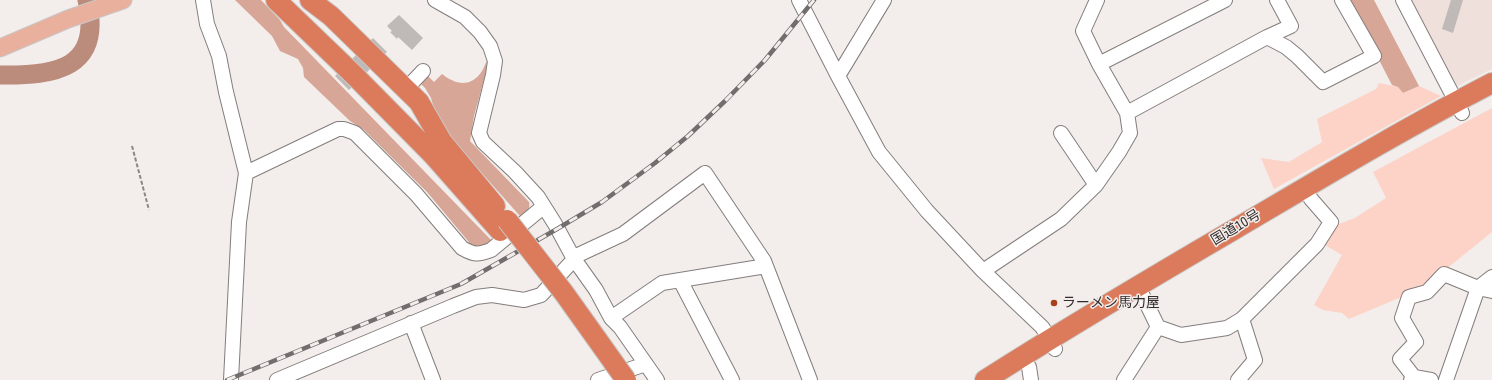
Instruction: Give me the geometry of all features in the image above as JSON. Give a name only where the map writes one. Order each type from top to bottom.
[{"type":"highway","points":[[276,0],[355,76],[503,226],[564,293],[626,380]]},
{"type":"highway","points":[[310,0],[331,16],[419,102],[442,142],[612,380]]},
{"type":"highway","name":"国道10号","points":[[985,380],[1053,344],[1308,193],[1459,108],[1492,83]]},
{"type":"highway","name":"国道10号","points":[[1459,108],[1492,97]]},
{"type":"highway","name":"国道10号","points":[[1008,380],[1030,373],[1053,344]]},
{"type":"main road","points":[[0,48],[68,19],[123,0]]},
{"type":"street","points":[[203,0],[207,24],[219,56],[226,92],[246,173],[239,222],[231,380]]},
{"type":"street","points":[[435,0],[465,17],[480,32],[490,46],[495,61],[479,133],[483,142],[515,172],[538,197],[574,259],[596,290],[611,318],[620,327],[657,380]]},
{"type":"street","points":[[799,0],[879,152],[927,211],[982,270],[1042,328],[1053,344]]},
{"type":"street","points":[[838,76],[884,0]]},
{"type":"street","points":[[982,270],[1061,219],[1096,185],[1130,133],[1127,113],[1099,64],[1083,31],[1097,0]]},
{"type":"street","points":[[1099,64],[1225,0]]},
{"type":"street","points":[[1127,113],[1267,37],[1291,26],[1277,0]]},
{"type":"street","points":[[1267,37],[1286,47],[1298,56],[1323,82],[1374,56],[1342,0]]},
{"type":"street","points":[[1404,0],[1459,108]]},
{"type":"street","points":[[406,89],[423,71]]},
{"type":"street","points":[[246,173],[338,129],[344,129],[354,133],[416,194],[462,248],[471,254],[482,254],[491,250],[544,207]]},
{"type":"street","points":[[1060,132],[1096,185]]},
{"type":"street","points":[[277,380],[476,297],[492,295],[524,300],[541,295],[578,254],[623,234],[705,172],[764,261],[810,380]]},
{"type":"street","points":[[1141,291],[1158,327],[1181,336],[1227,328],[1242,319],[1318,244],[1331,222],[1308,193]]},
{"type":"street","points":[[611,318],[662,283],[766,266]]},
{"type":"street","points":[[1431,380],[1412,378],[1400,359],[1416,342],[1402,318],[1409,297],[1427,292],[1444,274],[1492,292]]},
{"type":"street","points":[[1446,380],[1478,288],[1492,277]]},
{"type":"street","points":[[680,280],[732,380]]},
{"type":"street","points":[[1238,380],[1255,360],[1242,319]]},
{"type":"street","points":[[411,323],[433,380]]},
{"type":"street","points":[[1124,380],[1158,327]]},
{"type":"street","points":[[598,380],[646,364]]},
{"type":"path","points":[[132,146],[149,210]]},
{"type":"shaded area","points":[[235,0],[261,0],[280,20],[284,27],[493,242],[480,249],[473,247],[427,192],[364,130],[350,121],[304,77],[303,68],[298,59],[280,51],[272,36]]},
{"type":"shaded area","points":[[1348,0],[1374,0],[1419,86],[1403,93],[1398,87],[1392,85]]},
{"type":"shaded area","points":[[1403,0],[1492,0],[1492,69],[1449,90]]},
{"type":"shaded area","points":[[487,61],[486,72],[474,116],[470,141],[529,202],[529,209],[520,216],[439,125],[431,98],[421,84],[428,76],[434,82],[442,74],[456,82],[470,82],[480,73]]},
{"type":"shaded area","points":[[1379,83],[1398,87],[1403,93],[1419,86],[1441,96],[1274,189],[1261,158],[1289,162],[1322,142],[1317,119],[1376,89]]},
{"type":"shaded area","points":[[1492,108],[1492,232],[1445,270],[1430,285],[1349,319],[1342,313],[1323,310],[1314,305],[1342,255],[1320,242],[1331,227],[1355,218],[1386,198],[1373,172]]},
{"type":"building","points":[[1451,0],[1463,0],[1453,33],[1442,29]]},
{"type":"building","points":[[399,15],[423,38],[412,50],[398,37],[397,39],[390,32],[392,31],[387,26]]},
{"type":"building","points":[[373,38],[387,52],[349,90],[335,76]]},
{"type":"waterway","points":[[0,75],[39,73],[56,70],[70,64],[81,54],[88,41],[90,23],[87,0]]},
{"type":"railway","points":[[227,380],[461,284],[602,202],[655,163],[688,136],[725,101],[765,60],[814,0]]},
{"type":"place","name":"ラーメン馬力屋","points":[[1054,303]]}]
